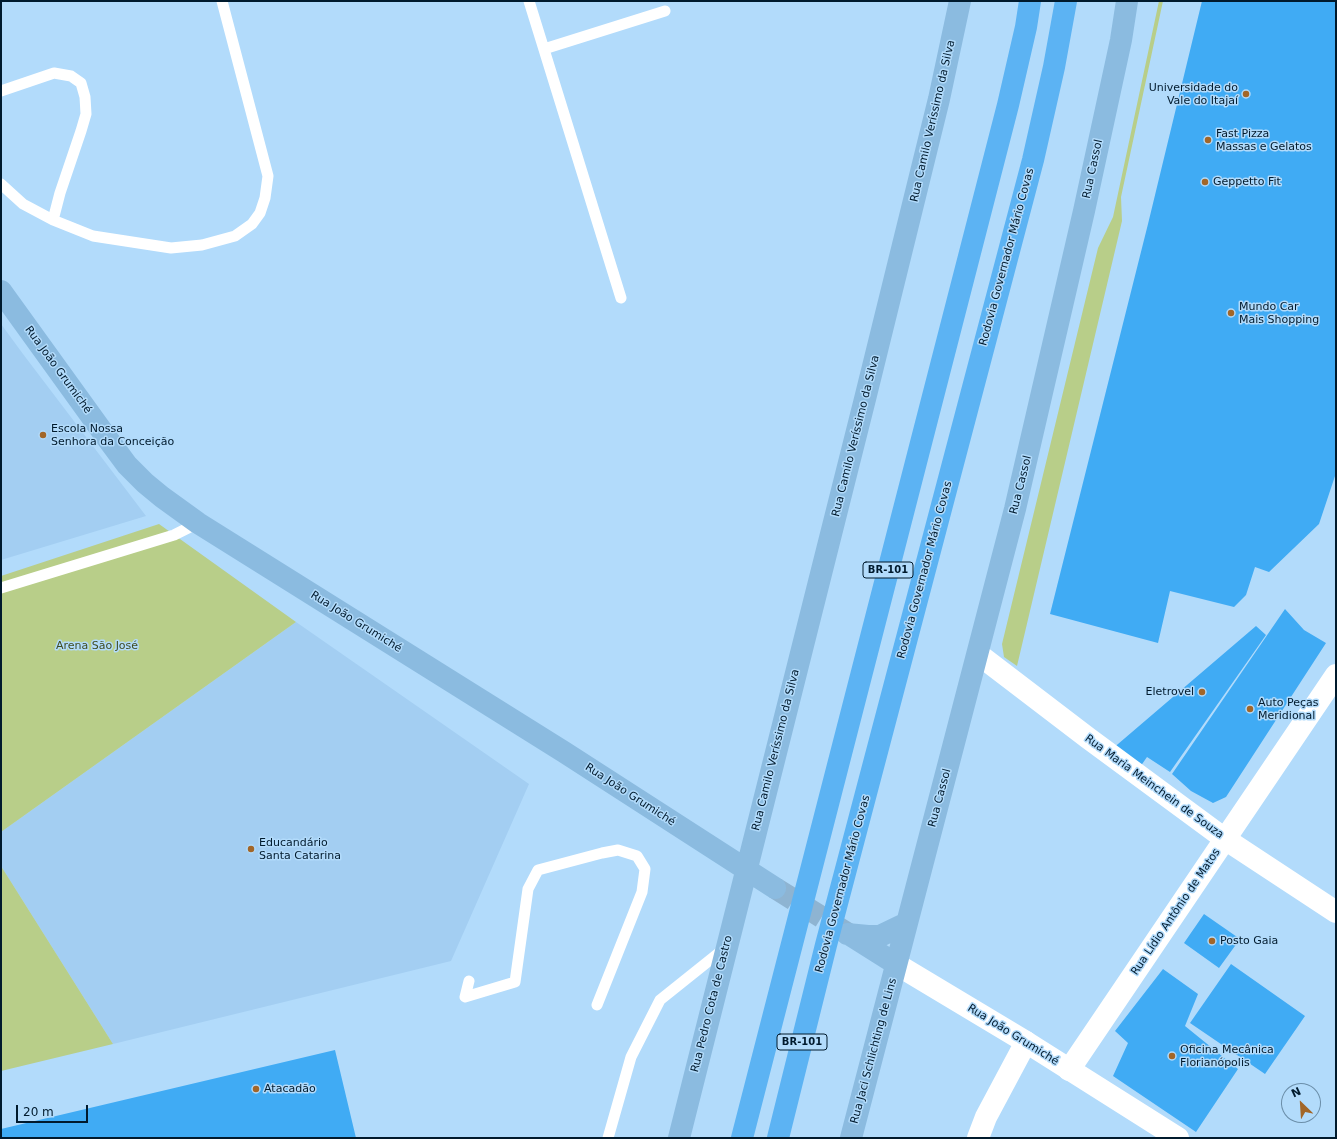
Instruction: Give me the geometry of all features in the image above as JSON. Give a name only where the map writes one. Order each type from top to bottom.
[{"type":"highway","name":"BR-101","points":[[742,1138],[1008,105],[1026,27],[1030,1]]},
{"type":"highway","name":"Rodovia Governador Mário Covas","points":[[778,1138],[826,946],[1033,160],[1054,68],[1066,1]]},
{"type":"main road","name":"Rua Camilo Veríssimo da Silva","points":[[746,869],[939,99],[960,1]]},
{"type":"main road","name":"Rua Cassol","points":[[896,964],[1017,502],[1079,234],[1121,40],[1127,1]]},
{"type":"main road","name":"Rua João Grumiché","points":[[1,291],[102,432],[127,465],[145,484],[198,523],[564,752],[774,888],[755,860],[752,845]]},
{"type":"main road","name":"Rua Maria Meinchein de Souza","points":[[978,654],[1088,738],[1225,839],[1336,912]]},
{"type":"main road","name":"Rua Lídio Antônio de Matos","points":[[1069,1070],[1336,675]]},
{"type":"main road","name":"Rua Pedro Cota de Castro","points":[[679,1138],[746,869]]},
{"type":"main road","name":"Rua João Grumiché","points":[[907,923],[880,936],[847,934],[1026,1042],[1178,1138]]},
{"type":"main road","name":"Rua Jaci Schlichting de Lins","points":[[851,1138],[896,964]]},
{"type":"main road","points":[[978,1138],[986,1117],[1026,1042]]},
{"type":"lane","points":[[1,184],[23,204],[53,220],[93,236],[171,248],[202,245],[235,236],[252,224],[260,213],[265,198],[268,176],[222,1]]},
{"type":"lane","points":[[529,1],[621,298]]},
{"type":"lane","points":[[544,49],[665,11]]},
{"type":"lane","points":[[1,91],[54,74],[71,76],[81,83],[85,96],[86,114],[60,193],[53,220]]},
{"type":"lane","points":[[1,588],[174,536],[198,523]]},
{"type":"lane","points":[[469,981],[465,997],[515,982],[528,889],[538,870],[618,850],[637,856],[645,869],[642,892],[597,1005]]},
{"type":"lane","points":[[608,1138],[632,1057],[660,1000],[727,946]]},
{"type":"shaded area","name":"Escola Nossa Senhora da Conceição","points":[[1,324],[23,354],[146,516],[1,560]]},
{"type":"shaded area","name":"Educandário Santa Catarina","points":[[296,622],[529,784],[451,961],[113,1044],[1,866],[1,832]]},
{"type":"green space","points":[[1159,1],[1163,1],[1121,197],[1122,221],[1017,666],[1004,657],[1002,644],[1098,248],[1113,217]]},
{"type":"green space","name":"Arena São José","points":[[159,524],[296,622],[1,832],[1,576]]},
{"type":"green space","points":[[1,866],[113,1044],[1,1071]]},
{"type":"building","name":"Mundo Car Mais Shopping","points":[[1202,1],[1336,1],[1336,473],[1319,524],[1269,572],[1255,567],[1246,595],[1234,607],[1170,591],[1158,643],[1050,614],[1148,224]]},
{"type":"building","name":"Auto Peças Meridional","points":[[1285,609],[1304,630],[1326,643],[1226,797],[1213,803],[1191,791],[1172,774]]},
{"type":"building","name":"Eletrovel","points":[[1256,626],[1266,635],[1170,772],[1147,757],[1138,770],[1111,750]]},
{"type":"building","name":"Posto Gaia","points":[[1204,914],[1240,939],[1219,968],[1184,943]]},
{"type":"building","points":[[1231,964],[1305,1016],[1265,1074],[1190,1023]]},
{"type":"building","name":"Oficina Mecânica Florianópolis","points":[[1163,969],[1198,994],[1185,1026],[1238,1069],[1196,1132],[1113,1076],[1128,1043],[1115,1031]]},
{"type":"building","name":"Atacadão","points":[[335,1050],[356,1138],[1,1138],[1,1129]]},
{"type":"tunnel","points":[[775,888],[847,933]]},
{"type":"place","name":"Universidade do Vale do Itajaí","points":[[1246,94]]},
{"type":"place","name":"Fast Pizza Massas e Gelatos","points":[[1208,140]]},
{"type":"place","name":"Geppetto Fit","points":[[1205,182]]},
{"type":"place","name":"Mundo Car Mais Shopping","points":[[1231,313]]},
{"type":"place","name":"Escola Nossa Senhora da Conceição","points":[[43,435]]},
{"type":"place","name":"Eletrovel","points":[[1202,692]]},
{"type":"place","name":"Auto Peças Meridional","points":[[1250,709]]},
{"type":"place","name":"Educandário Santa Catarina","points":[[251,849]]},
{"type":"place","name":"Posto Gaia","points":[[1212,941]]},
{"type":"place","name":"Oficina Mecânica Florianópolis","points":[[1172,1056]]},
{"type":"place","name":"Atacadão","points":[[256,1089]]}]
